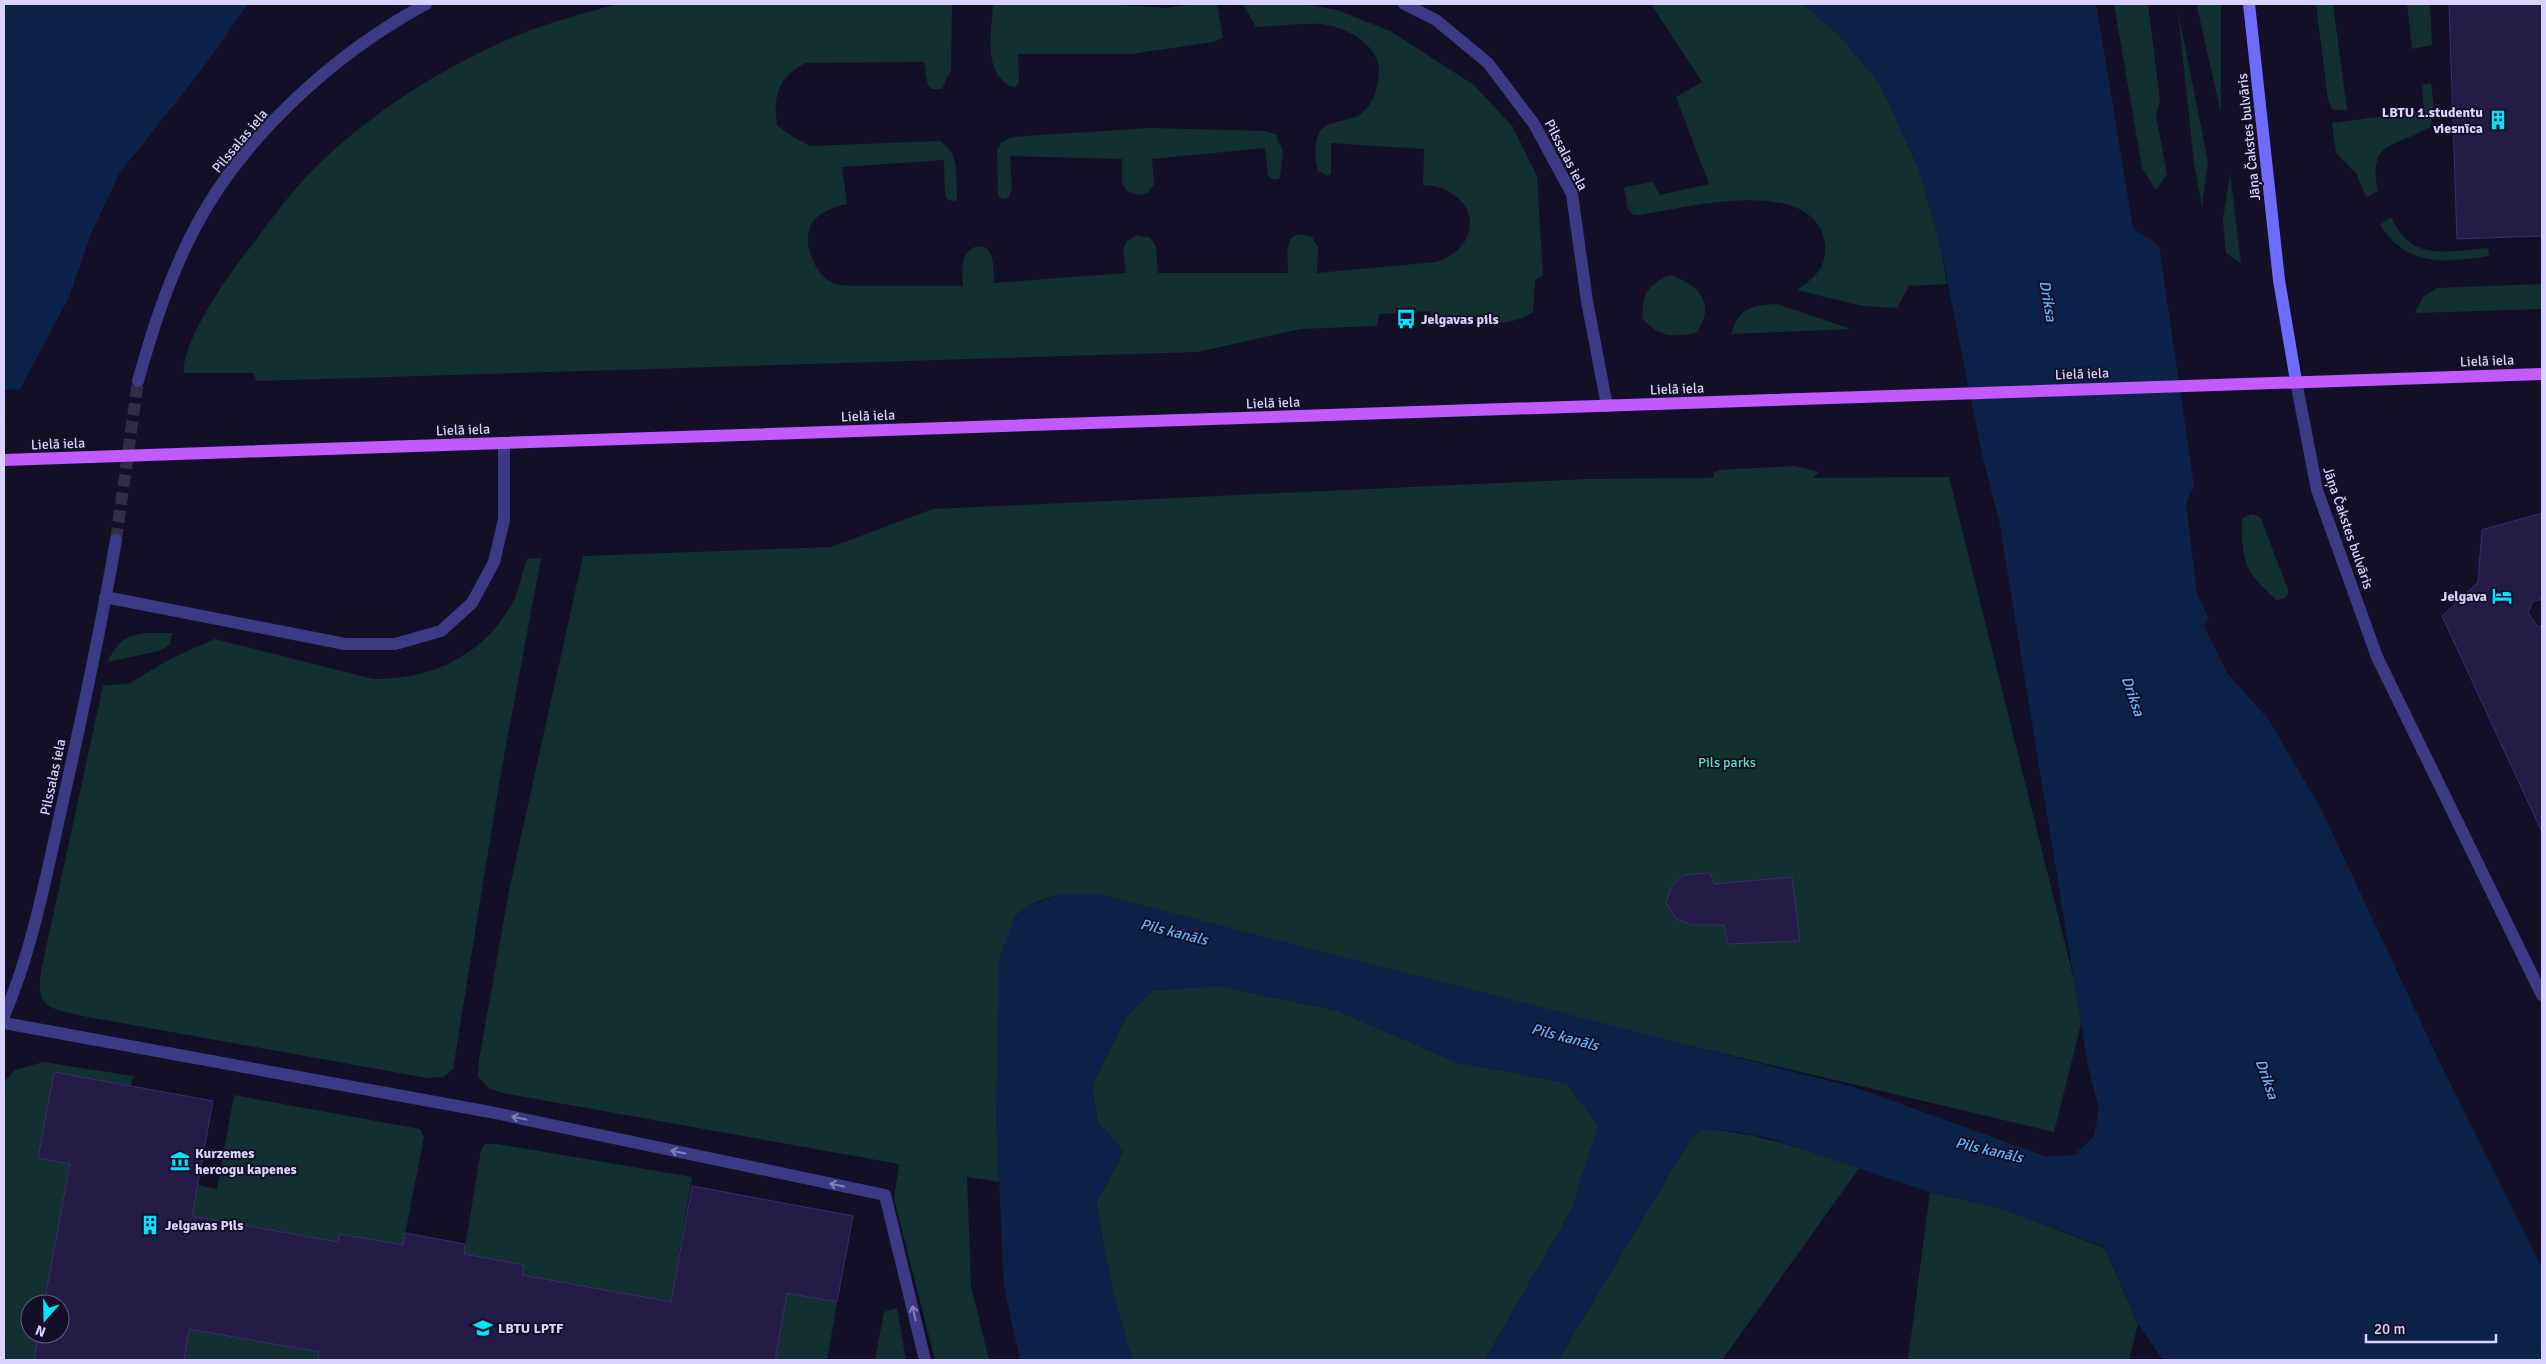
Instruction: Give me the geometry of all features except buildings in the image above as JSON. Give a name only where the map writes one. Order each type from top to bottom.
[{"type":"main road","name":"Lielā iela","points":[[4,460],[2542,374]]},
{"type":"street","name":"Pilssalas iela","points":[[138,380],[168,285],[195,227],[236,164],[296,99],[353,50],[426,4]]},
{"type":"street","name":"Pilssalas iela","points":[[1404,4],[1436,20],[1488,63],[1534,124],[1572,194],[1587,301],[1607,406]]},
{"type":"street","name":"Jāņa Čakstes bulvāris","points":[[2249,4],[2279,280],[2317,490],[2377,657],[2542,995]]},
{"type":"street","points":[[105,597],[346,644],[395,644],[441,631],[472,603],[494,562],[504,520],[504,444]]},
{"type":"street","name":"Pilssalas iela","points":[[4,1016],[18,984],[32,940],[88,689],[116,540]]},
{"type":"street","points":[[4,1023],[460,1107],[884,1195],[925,1360]]},
{"type":"green space","points":[[618,4],[952,4],[951,70],[942,89],[932,89],[928,86],[924,62],[805,63],[789,75],[779,88],[776,105],[777,125],[793,137],[811,146],[939,141],[951,151],[954,158],[956,165],[956,201],[948,200],[945,196],[944,160],[842,167],[847,204],[828,210],[817,217],[810,228],[808,241],[811,255],[822,275],[833,283],[848,286],[963,286],[963,261],[968,251],[975,247],[987,249],[990,253],[994,283],[1126,273],[1123,250],[1127,241],[1138,235],[1150,238],[1156,247],[1158,273],[1288,273],[1289,244],[1296,235],[1312,237],[1318,247],[1317,273],[1436,262],[1452,254],[1463,244],[1469,231],[1470,219],[1465,206],[1456,196],[1442,189],[1423,185],[1424,149],[1331,143],[1331,174],[1328,176],[1318,171],[1316,142],[1319,133],[1328,125],[1353,118],[1363,112],[1375,93],[1379,71],[1377,61],[1367,45],[1359,38],[1330,25],[1297,24],[1256,27],[1243,4],[1304,4],[1337,10],[1390,31],[1474,85],[1513,127],[1537,176],[1543,276],[1535,280],[1533,312],[1522,318],[1510,321],[1484,324],[1432,324],[1430,311],[1379,314],[1377,326],[1300,329],[1198,352],[257,381],[253,373],[184,373],[189,346],[196,330],[224,282],[295,189],[337,147],[388,107],[416,88],[474,56],[531,30]]},
{"type":"green space","points":[[993,4],[1107,4],[1167,8],[1192,4],[1217,4],[1223,38],[1213,42],[1131,54],[1018,54],[1019,82],[1015,88],[1004,82],[997,73],[993,63],[991,40]]},
{"type":"green space","points":[[1651,4],[1803,4],[1841,37],[1880,84],[1919,169],[1940,245],[1947,284],[1909,286],[1897,308],[1863,306],[1797,290],[1814,277],[1822,266],[1825,245],[1817,223],[1799,209],[1775,202],[1746,200],[1716,202],[1640,215],[1634,215],[1628,210],[1624,187],[1653,182],[1660,195],[1709,184],[1676,97],[1702,82]]},
{"type":"green space","points":[[2114,4],[2148,4],[2160,101],[2156,115],[2167,175],[2156,190],[2142,168]]},
{"type":"green space","points":[[2197,4],[2221,4],[2221,113],[2198,11]]},
{"type":"green space","points":[[2316,4],[2333,4],[2347,110],[2331,108],[2328,99]]},
{"type":"green space","points":[[2407,4],[2430,4],[2432,45],[2412,49]]},
{"type":"green space","points":[[2178,12],[2208,162],[2202,207],[2194,163]]},
{"type":"green space","points":[[2431,83],[2434,109],[2431,126],[2397,142],[2381,153],[2377,162],[2376,174],[2378,191],[2366,197],[2356,173],[2336,153],[2332,123],[2424,111],[2422,85]]},
{"type":"green space","points":[[1149,128],[1267,131],[1276,135],[1283,151],[1280,178],[1274,180],[1268,176],[1265,148],[1152,159],[1154,184],[1148,193],[1138,195],[1127,191],[1122,184],[1122,159],[1010,156],[1012,189],[1009,198],[1002,199],[998,195],[997,150],[1001,143],[1012,137]]},
{"type":"green space","points":[[2230,174],[2241,263],[2226,253],[2223,220]]},
{"type":"green space","points":[[2391,217],[2409,242],[2420,248],[2445,252],[2488,248],[2489,256],[2442,260],[2428,259],[2415,255],[2402,249],[2380,225]]},
{"type":"green space","points":[[1670,275],[1689,284],[1702,297],[1705,313],[1696,333],[1672,335],[1660,333],[1648,325],[1642,318],[1645,296],[1648,291],[1656,283]]},
{"type":"green space","points":[[2542,284],[2542,309],[2415,313],[2423,297],[2437,288]]},
{"type":"green space","points":[[1777,304],[1851,329],[1731,334],[1734,325],[1742,313],[1760,305]]},
{"type":"green space","name":"Pils parks","points":[[1795,466],[1819,472],[1813,478],[1949,477],[2083,1016],[2054,1132],[1658,1038],[1096,894],[1073,894],[1052,897],[1032,904],[1014,918],[996,1113],[999,1182],[967,1177],[971,1286],[989,1360],[935,1360],[894,1198],[899,1164],[503,1093],[488,1088],[478,1076],[479,1060],[509,891],[583,556],[831,547],[933,509],[1587,479],[1714,478],[1714,473],[1719,470]]},
{"type":"green space","points":[[2251,514],[2260,517],[2288,589],[2288,594],[2285,598],[2277,600],[2261,585],[2248,568],[2243,551],[2242,523],[2243,518]]},
{"type":"green space","points":[[541,558],[500,778],[453,1069],[444,1077],[427,1078],[77,1015],[58,1010],[46,1004],[40,992],[41,971],[103,686],[130,683],[170,659],[214,639],[373,679],[415,675],[454,661],[487,637],[501,621],[513,602],[527,559]]},
{"type":"green space","points":[[144,633],[172,633],[170,645],[159,651],[107,662],[121,642]]},
{"type":"green space","points":[[1219,986],[1338,1011],[1456,1062],[1567,1083],[1598,1126],[1572,1209],[1485,1360],[1132,1360],[1113,1293],[1096,1203],[1124,1151],[1098,1123],[1092,1086],[1126,1017],[1154,990]]},
{"type":"green space","points":[[43,1062],[133,1076],[131,1086],[54,1073],[38,1158],[70,1164],[46,1294],[20,1294],[20,1344],[37,1344],[34,1360],[4,1360],[4,1082],[15,1070]]},
{"type":"green space","points":[[234,1095],[420,1129],[424,1137],[403,1245],[340,1234],[338,1242],[192,1216],[198,1185],[217,1189]]},
{"type":"green space","points":[[1702,1129],[1762,1138],[1859,1168],[1722,1360],[1558,1360],[1691,1138]]},
{"type":"green space","points":[[485,1144],[497,1144],[692,1177],[671,1302],[522,1275],[524,1265],[464,1254],[481,1150]]},
{"type":"green space","points":[[1930,1192],[2003,1209],[2105,1248],[2138,1324],[2129,1360],[1908,1360]]},
{"type":"green space","points":[[787,1293],[837,1302],[827,1360],[775,1360]]},
{"type":"green space","points":[[897,1308],[906,1360],[875,1360],[884,1312]]},
{"type":"green space","points":[[189,1329],[319,1352],[318,1360],[184,1360]]},
{"type":"water","points":[[4,4],[248,4],[205,65],[119,174],[91,234],[69,297],[4,419]]},
{"type":"water","points":[[1803,4],[2096,4],[2133,228],[2159,246],[2194,485],[2186,504],[2197,594],[2209,619],[2204,626],[2227,673],[2269,720],[2321,809],[2440,1063],[2542,1268],[2542,1360],[2163,1360],[2138,1324],[2105,1247],[2003,1209],[1930,1192],[1772,1139],[1733,1131],[1702,1129],[1691,1138],[1558,1360],[1485,1360],[1572,1209],[1598,1126],[1567,1083],[1456,1062],[1338,1011],[1219,986],[1154,990],[1126,1017],[1092,1086],[1098,1123],[1124,1151],[1096,1203],[1113,1293],[1132,1360],[1020,1360],[1004,1287],[996,1113],[999,960],[1014,918],[1026,906],[1063,894],[1096,894],[1854,1087],[2045,1156],[2074,1155],[2094,1136],[2099,1109],[2088,1066],[1999,520],[1984,463],[1940,245],[1919,169],[1880,84],[1841,37]]},
{"type":"pier","points":[[22,389],[6,421],[4,422],[4,390]]},
{"type":"tunnel","points":[[116,540],[138,381]]},
{"type":"place","name":"LBTU 1.studentu viesnīca","points":[[2498,120]]},
{"type":"place","name":"Jelgavas pils","points":[[1406,319]]},
{"type":"place","name":"Jelgava","points":[[2502,596]]},
{"type":"place","name":"Kurzemes hercogu kapenes","points":[[180,1161]]},
{"type":"place","name":"Jelgavas Pils","points":[[150,1225]]},
{"type":"place","name":"LBTU LPTF","points":[[483,1328]]},
{"type":"water label","name":"Driksa","points":[[2048,301]]},
{"type":"water label","name":"Driksa","points":[[2133,696]]},
{"type":"water label","name":"Pils kanāls","points":[[1174,932]]},
{"type":"water label","name":"Pils kanāls","points":[[1565,1037]]},
{"type":"water label","name":"Driksa","points":[[2267,1079]]},
{"type":"water label","name":"Pils kanāls","points":[[1989,1150]]}]
